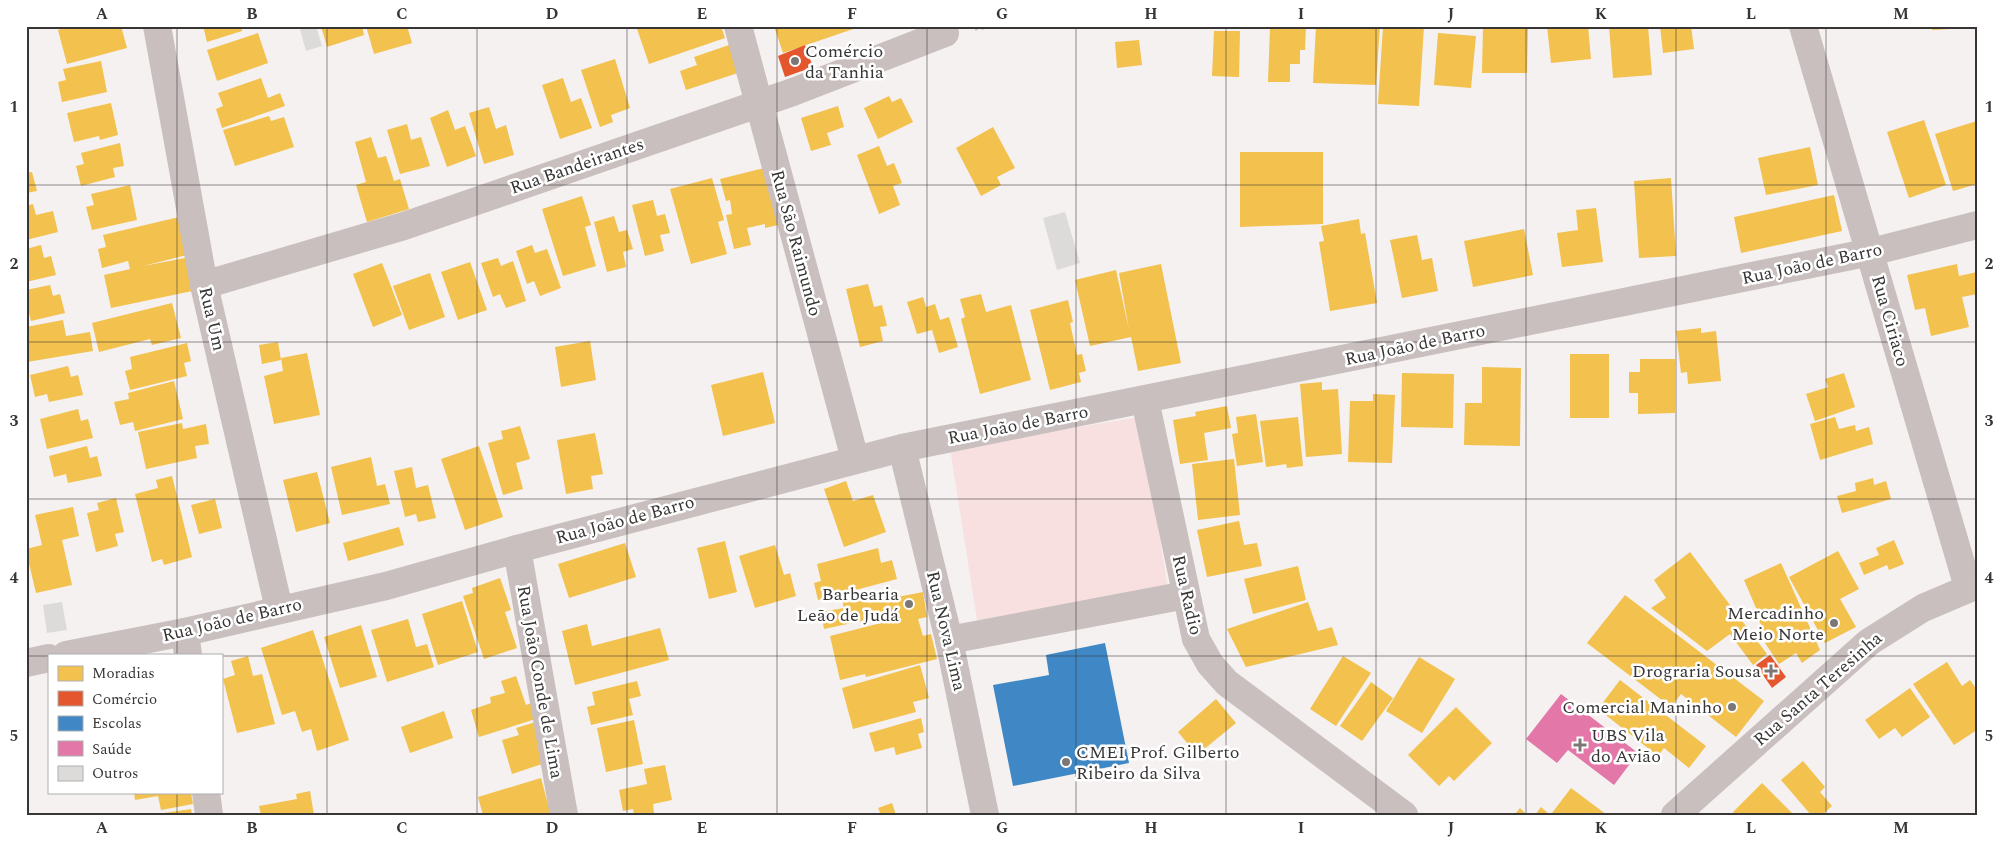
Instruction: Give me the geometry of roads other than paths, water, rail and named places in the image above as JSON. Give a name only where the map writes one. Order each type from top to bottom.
[{"type":"street","name":"Rua Um","points":[[157,26],[204,285],[279,609]]},
{"type":"street","name":"Rua São Raimundo","points":[[738,26],[855,459]]},
{"type":"street","name":"Rua Ciriaco","points":[[1803,26],[1972,586]]},
{"type":"street","name":"Rua Bandeirantes","points":[[204,285],[404,226],[758,104],[945,33]]},
{"type":"street","name":"Rua João de Barro","points":[[76,654],[187,643],[279,609],[386,586],[517,549],[902,448],[1870,252],[1977,225]]},
{"type":"street","name":"Rua Radio","points":[[1145,400],[1196,639],[1210,664],[1227,683],[1404,815]]},
{"type":"street","name":"Rua Nova Lima","points":[[902,448],[949,640],[985,815]]},
{"type":"street","name":"Rua João Conde de Lima","points":[[517,549],[564,815]]},
{"type":"street","name":"Rua Santa Teresinha","points":[[1675,815],[1868,642],[1923,608],[1972,586]]},
{"type":"street","points":[[949,640],[1186,595]]},
{"type":"street","points":[[26,662],[48,658]]},
{"type":"street","points":[[206,794],[209,815]]},
{"type":"place","name":"Comércio da Tanhia","points":[[795,61]]},
{"type":"place","name":"Barbearia Leão de Judá","points":[[909,604]]},
{"type":"place","name":"Mercadinho Meio Norte","points":[[1834,623]]},
{"type":"place","name":"Drograria Sousa","points":[[1771,671]]},
{"type":"place","name":"Comercial Maninho","points":[[1732,707]]},
{"type":"place","name":"UBS Vila do Avião","points":[[1580,745]]},
{"type":"place","name":"CMEI Prof. Gilberto Ribeiro da Silva","points":[[1066,762]]}]
